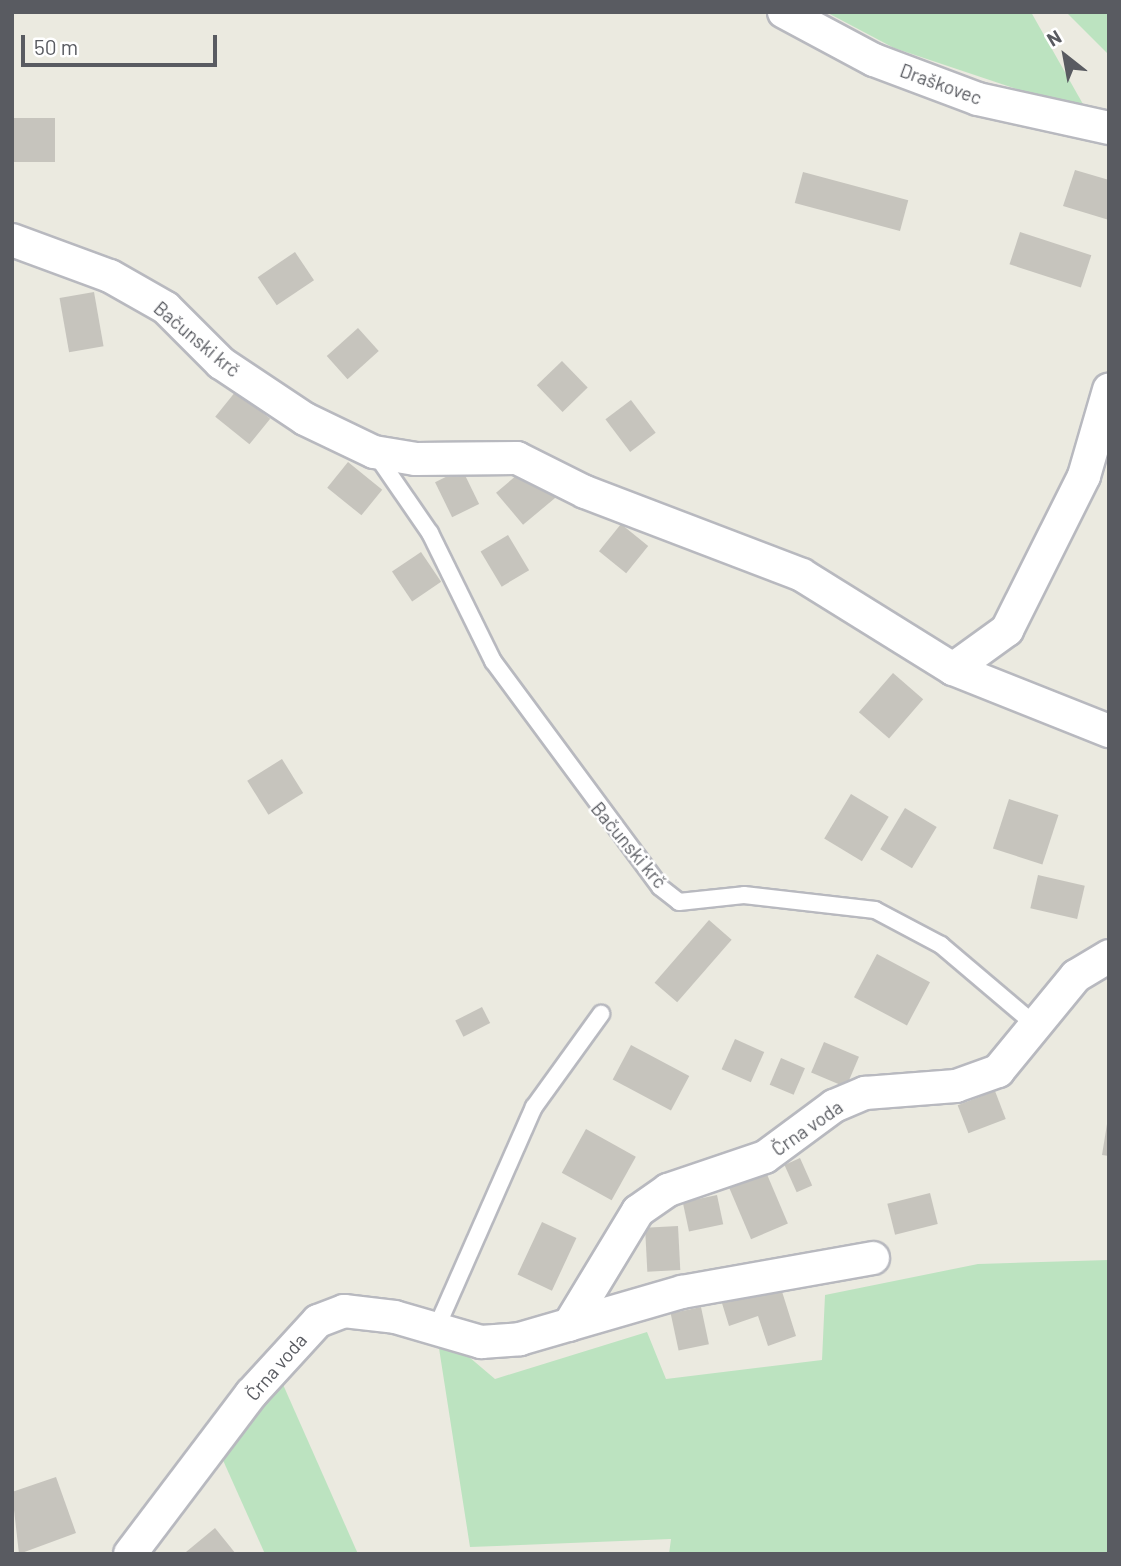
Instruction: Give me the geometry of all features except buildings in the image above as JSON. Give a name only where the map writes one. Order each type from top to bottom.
[{"type":"street","name":"Draškovec","points":[[783,12],[874,60],[978,99],[1109,128]]},
{"type":"street","name":"Bačunski krč","points":[[12,240],[110,276],[166,308],[222,363],[305,419],[374,452],[416,459],[517,458],[597,497],[803,575],[846,597],[953,669],[1109,731]]},
{"type":"street","points":[[953,669],[1007,630],[1084,476],[1109,390]]},
{"type":"street","name":"Črna voda","points":[[569,1325],[638,1211],[668,1190],[765,1157],[834,1106],[865,1093],[956,1086],[998,1071],[1076,976],[1109,956]]},
{"type":"street","name":"Črna voda","points":[[130,1554],[251,1394],[318,1321],[344,1311],[436,1329],[481,1342],[569,1325],[682,1292],[873,1258]]},
{"type":"lane","name":"Bačunski krč","points":[[374,452],[430,533],[493,661],[660,887],[679,902],[744,895],[875,911],[940,946],[1034,1024]]},
{"type":"lane","points":[[436,1329],[534,1107],[601,1014]]},
{"type":"green space","points":[[826,12],[1031,12],[1088,113],[894,48]]},
{"type":"green space","points":[[1066,12],[1109,12],[1109,55]]},
{"type":"green space","points":[[1109,1260],[1109,1554],[669,1554],[671,1539],[470,1547],[436,1329],[495,1379],[647,1332],[666,1379],[822,1360],[825,1295],[978,1264]]},
{"type":"green space","points":[[281,1380],[358,1554],[265,1554],[222,1458]]}]
